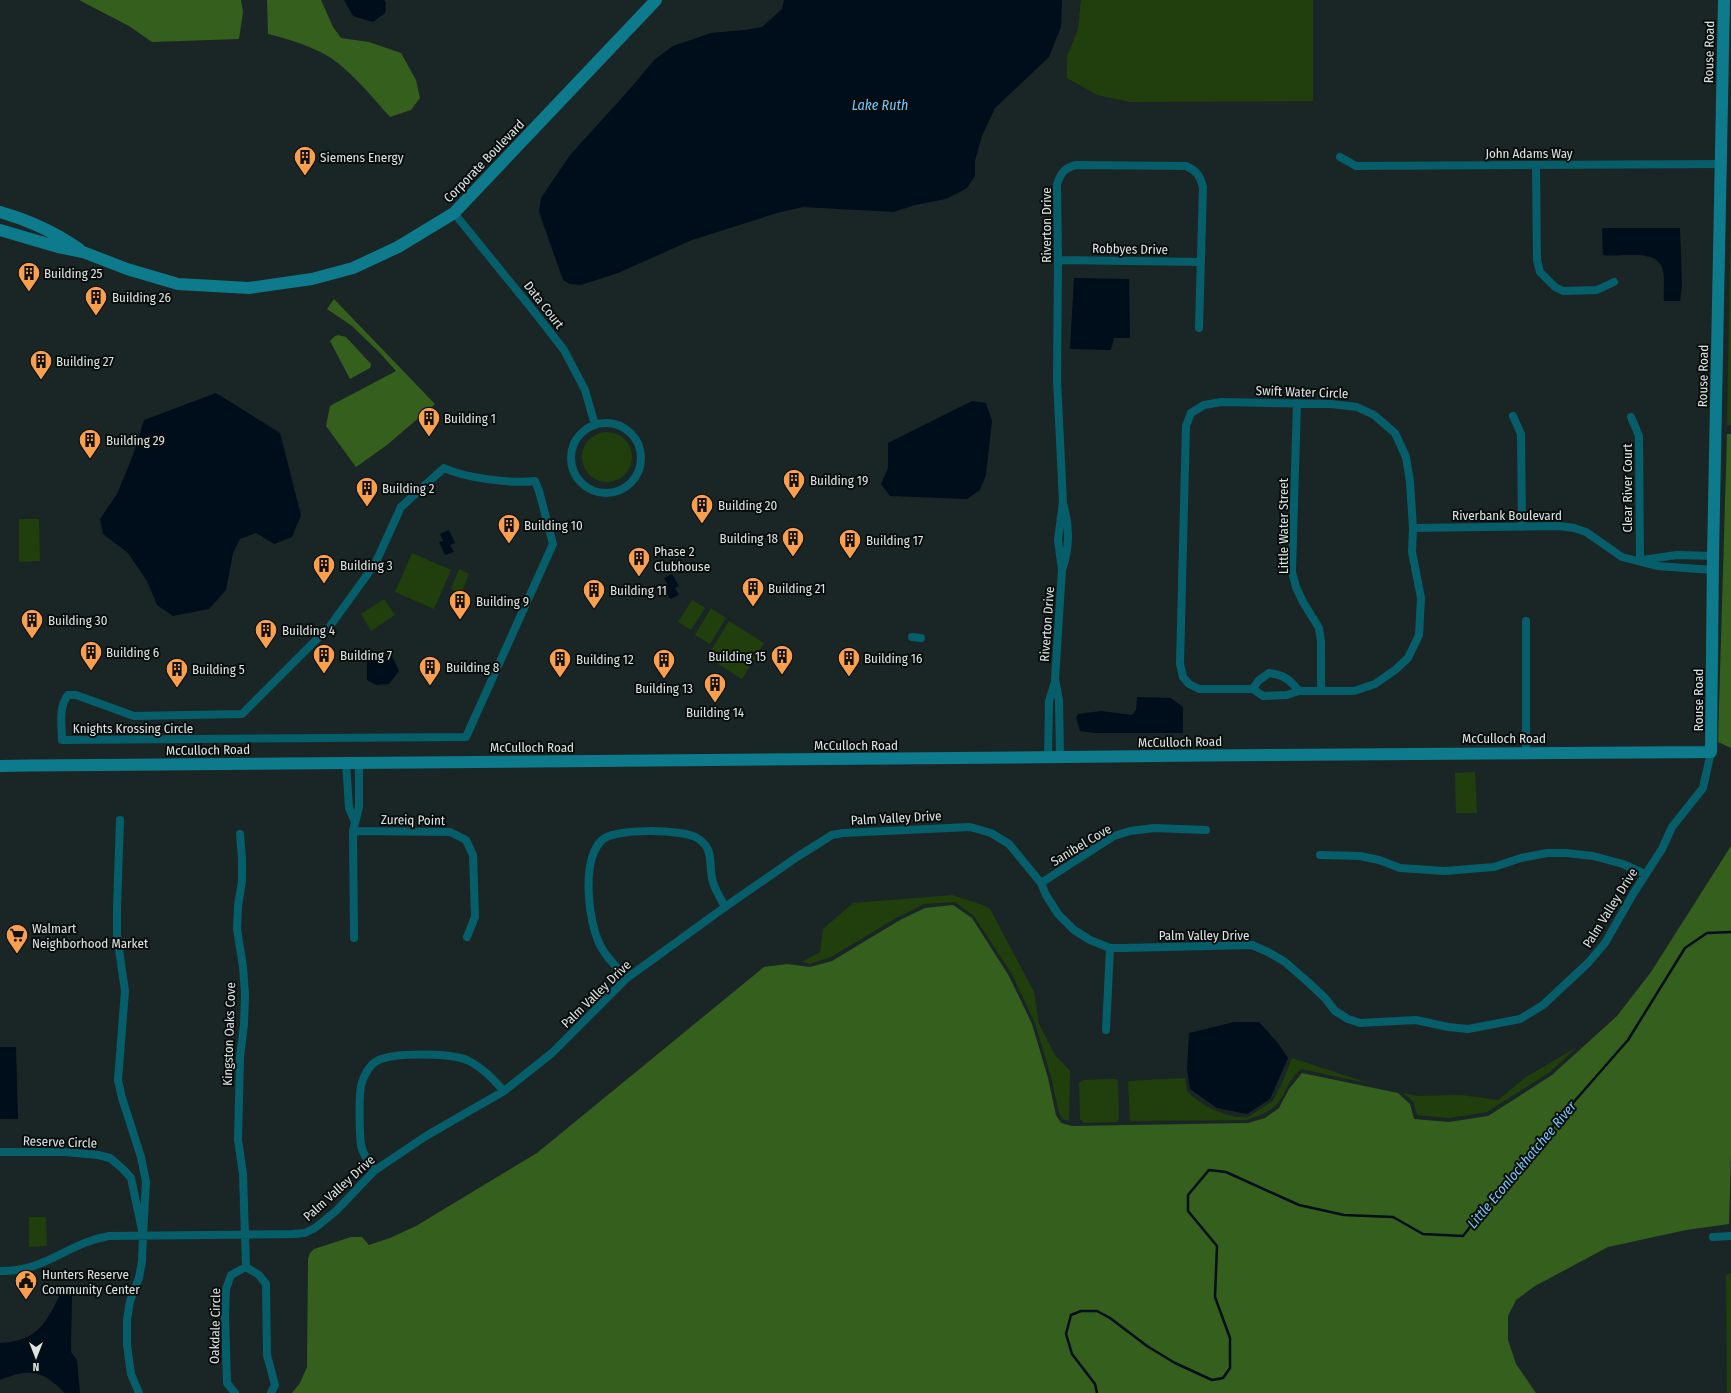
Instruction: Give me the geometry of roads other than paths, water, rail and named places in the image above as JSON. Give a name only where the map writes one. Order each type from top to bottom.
[{"type":"street","name":"Corporate Boulevard","points":[[0,230],[58,247],[83,252],[127,269],[178,284],[249,288],[312,279],[353,268],[398,247],[454,213],[656,0]]},
{"type":"street","name":"Rouse Road","points":[[1712,752],[1713,556],[1724,0]]},
{"type":"street","name":"John Adams Way","points":[[1340,158],[1356,166],[1721,164]]},
{"type":"street","name":"Riverton Drive","points":[[1054,757],[1049,701],[1055,679],[1062,570],[1069,540],[1068,521],[1063,502],[1056,380],[1058,260],[1057,184],[1061,174],[1068,167],[1076,165],[1186,166],[1196,170],[1203,187],[1199,328]]},
{"type":"street","points":[[1536,165],[1537,260],[1540,272],[1555,287],[1563,291],[1597,290],[1614,282]]},
{"type":"street","name":"Corporate Boulevard","points":[[0,212],[19,218],[61,237],[83,252]]},
{"type":"street","name":"Data Court","points":[[454,213],[564,350],[585,390],[595,424]]},
{"type":"street","name":"Robbyes Drive","points":[[1058,260],[1201,262]]},
{"type":"street","name":"Swift Water Circle","points":[[1221,402],[1331,404],[1357,407],[1374,414],[1395,433],[1406,457],[1410,482],[1413,528],[1412,552],[1421,598],[1418,635],[1408,658],[1395,670],[1375,684],[1354,691],[1299,691],[1288,695],[1263,696],[1253,689],[1199,689],[1189,684],[1183,676],[1180,664],[1186,426],[1191,413],[1204,406],[1221,402]]},
{"type":"street","name":"Little Water Street","points":[[1297,403],[1292,572],[1296,587],[1303,602],[1319,628],[1321,642],[1321,691]]},
{"type":"street","points":[[1513,416],[1521,434],[1522,527]]},
{"type":"street","name":"Clear River Court","points":[[1631,417],[1639,436],[1640,561]]},
{"type":"street","points":[[605,423],[617,425],[628,431],[636,440],[640,451],[641,463],[637,475],[629,484],[619,490],[606,493],[594,491],[583,485],[575,475],[572,466],[571,451],[576,439],[584,430],[595,424],[605,423]]},
{"type":"street","name":"Knights Krossing Circle","points":[[444,468],[455,474],[521,483],[535,481],[539,491],[553,544],[466,737],[62,740],[63,700],[68,695],[76,695],[134,716],[242,714],[330,626],[375,564],[401,507],[444,468]]},
{"type":"street","name":"Riverbank Boulevard","points":[[1413,528],[1559,526],[1574,528],[1586,532],[1622,557],[1657,566],[1713,570]]},
{"type":"street","name":"Riverbank Boulevard","points":[[1640,561],[1677,555],[1713,556]]},
{"type":"street","points":[[1526,621],[1526,752]]},
{"type":"street","points":[[1253,689],[1258,681],[1269,673],[1281,675],[1291,681],[1299,691]]},
{"type":"street","name":"Riverton Drive","points":[[1054,757],[1059,700],[1055,679]]},
{"type":"street","name":"McCulloch Road","points":[[0,766],[1526,752],[1712,752]]},
{"type":"street","name":"Palm Valley Drive","points":[[0,1271],[31,1268],[48,1262],[83,1243],[96,1238],[143,1235],[293,1234],[305,1232],[315,1228],[336,1211],[374,1171],[426,1136],[504,1091],[552,1054],[627,978],[725,907],[832,835],[859,831],[970,827],[978,828],[991,833],[1009,844],[1041,883],[1046,895],[1058,914],[1074,930],[1090,940],[1110,948],[1252,945],[1285,962],[1325,998],[1335,1011],[1348,1019],[1360,1023],[1416,1020],[1448,1027],[1468,1029],[1520,1019],[1543,1005],[1558,992],[1588,963],[1605,943],[1645,874],[1662,849],[1672,827],[1703,788],[1712,752]]},
{"type":"street","points":[[346,762],[349,808],[354,826]]},
{"type":"street","points":[[354,938],[354,826],[359,807],[358,762]]},
{"type":"street","points":[[348,793],[359,793]]},
{"type":"street","points":[[120,820],[116,907],[117,936],[125,991],[118,1080],[122,1098],[141,1157],[146,1182],[143,1235]]},
{"type":"street","name":"Zureiq Point","points":[[354,826],[450,832],[466,840],[473,855],[475,917],[467,937]]},
{"type":"street","name":"Sanibel Cove","points":[[1041,883],[1114,836],[1130,831],[1154,828],[1206,830]]},
{"type":"street","points":[[627,978],[604,953],[599,944],[592,921],[590,897],[591,860],[595,848],[602,839],[610,835],[636,831],[682,833],[697,837],[706,847],[711,862],[713,882],[725,907]]},
{"type":"street","name":"Kingston Oaks Cove","points":[[240,834],[242,881],[238,906],[237,929],[243,967],[245,994],[244,1024],[240,1057],[238,1140],[243,1174],[244,1235]]},
{"type":"street","points":[[1320,855],[1360,856],[1379,860],[1400,868],[1445,871],[1494,867],[1522,858],[1547,853],[1566,853],[1593,856],[1622,864],[1645,874]]},
{"type":"street","points":[[1106,1030],[1110,948]]},
{"type":"street","points":[[374,1171],[362,1148],[360,1128],[361,1086],[364,1076],[376,1061],[393,1056],[454,1056],[468,1060],[489,1074],[504,1091]]},
{"type":"street","name":"Reserve Circle","points":[[0,1152],[65,1152],[98,1154],[110,1158],[131,1178],[143,1235],[142,1261],[139,1278],[130,1301],[127,1320],[127,1345],[130,1367],[139,1393]]},
{"type":"street","points":[[244,1235],[246,1267],[259,1275],[266,1284],[267,1355],[275,1385],[271,1393]]},
{"type":"street","points":[[1713,1237],[1731,1236]]},
{"type":"street","name":"Oakdale Circle","points":[[235,1393],[228,1383],[225,1317],[226,1289],[231,1275],[246,1267]]},
{"type":"water","points":[[344,0],[384,0],[386,3],[385,13],[373,22],[353,16]]},
{"type":"water","name":"Lake Ruth","points":[[784,0],[1062,0],[1061,27],[1049,57],[995,108],[982,136],[975,161],[975,176],[967,188],[958,193],[946,199],[915,205],[894,212],[803,207],[777,213],[692,240],[618,273],[581,285],[570,284],[563,280],[539,212],[541,198],[570,155],[654,60],[673,46],[711,33],[762,27],[782,9]]},
{"type":"water","points":[[1680,228],[1682,286],[1680,301],[1664,301],[1663,271],[1660,264],[1654,259],[1647,256],[1638,255],[1603,255],[1602,229]]},
{"type":"water","points":[[1074,278],[1129,279],[1130,338],[1114,338],[1111,350],[1070,349]]},
{"type":"water","points":[[216,393],[280,433],[301,515],[292,537],[274,544],[256,533],[240,539],[233,553],[226,590],[209,609],[173,616],[157,605],[147,581],[128,553],[103,534],[100,519],[117,494],[133,455],[144,420]]},
{"type":"water","points":[[972,401],[986,403],[992,421],[986,475],[980,490],[967,499],[890,496],[881,484],[888,468],[888,443]]},
{"type":"water","points":[[449,530],[455,543],[450,545],[454,552],[445,555],[439,542],[443,541],[440,534]]},
{"type":"water","points":[[672,574],[679,586],[675,588],[679,595],[670,599],[664,587],[668,585],[664,578]]},
{"type":"water","points":[[379,656],[392,656],[399,671],[389,684],[376,685],[367,680],[367,662]]},
{"type":"water","points":[[1137,697],[1171,698],[1183,707],[1183,733],[1094,733],[1080,731],[1076,717],[1078,714],[1101,711],[1132,715],[1136,710]]},
{"type":"water","points":[[1234,1022],[1259,1022],[1278,1043],[1288,1058],[1270,1099],[1247,1114],[1217,1108],[1190,1089],[1187,1069],[1189,1033]]},
{"type":"water","points":[[0,1047],[16,1047],[18,1119],[0,1119]]},
{"type":"water","points":[[61,1293],[72,1295],[71,1352],[77,1360],[80,1393],[65,1393],[57,1385],[35,1373],[10,1376],[0,1380],[0,1343],[13,1342],[23,1339],[39,1329],[50,1314]]},
{"type":"waterway","name":"Little Econlockhatchee River","points":[[1097,1393],[1095,1384],[1072,1354],[1066,1334],[1071,1315],[1081,1311],[1097,1311],[1110,1318],[1147,1346],[1175,1363],[1212,1380],[1223,1378],[1230,1368],[1230,1338],[1215,1297],[1217,1246],[1188,1211],[1188,1195],[1209,1170],[1226,1172],[1299,1205],[1344,1215],[1393,1217],[1423,1234],[1463,1236],[1523,1160],[1628,1040],[1685,948],[1707,933],[1731,932]]},
{"type":"place","name":"Siemens Energy","points":[[305,176]]},
{"type":"place","name":"Building 25","points":[[29,292]]},
{"type":"place","name":"Building 26","points":[[96,316]]},
{"type":"place","name":"Building 27","points":[[41,380]]},
{"type":"place","name":"Building 1","points":[[429,438]]},
{"type":"place","name":"Building 29","points":[[90,460]]},
{"type":"place","name":"Building 19","points":[[794,500]]},
{"type":"place","name":"Building 2","points":[[367,508]]},
{"type":"place","name":"Building 20","points":[[702,524]]},
{"type":"place","name":"Building 10","points":[[509,544]]},
{"type":"place","name":"Building 18","points":[[793,558]]},
{"type":"place","name":"Building 17","points":[[850,560]]},
{"type":"place","name":"Phase 2 Clubhouse","points":[[639,578]]},
{"type":"place","name":"Building 3","points":[[324,584]]},
{"type":"place","name":"Building 21","points":[[753,608]]},
{"type":"place","name":"Building 11","points":[[594,610]]},
{"type":"place","name":"Building 9","points":[[460,620]]},
{"type":"place","name":"Building 30","points":[[32,640]]},
{"type":"place","name":"Building 4","points":[[266,650]]},
{"type":"place","name":"Building 6","points":[[91,672]]},
{"type":"place","name":"Building 7","points":[[324,674]]},
{"type":"place","name":"Building 15","points":[[782,676]]},
{"type":"place","name":"Building 12","points":[[560,678]]},
{"type":"place","name":"Building 16","points":[[849,678]]},
{"type":"place","name":"Building 13","points":[[664,680]]},
{"type":"place","name":"Building 8","points":[[430,686]]},
{"type":"place","name":"Building 5","points":[[177,688]]},
{"type":"place","name":"Building 14","points":[[715,704]]},
{"type":"place","name":"Walmart Neighborhood Market","points":[[17,954]]},
{"type":"place","name":"Hunters Reserve Community Center","points":[[26,1300]]}]
